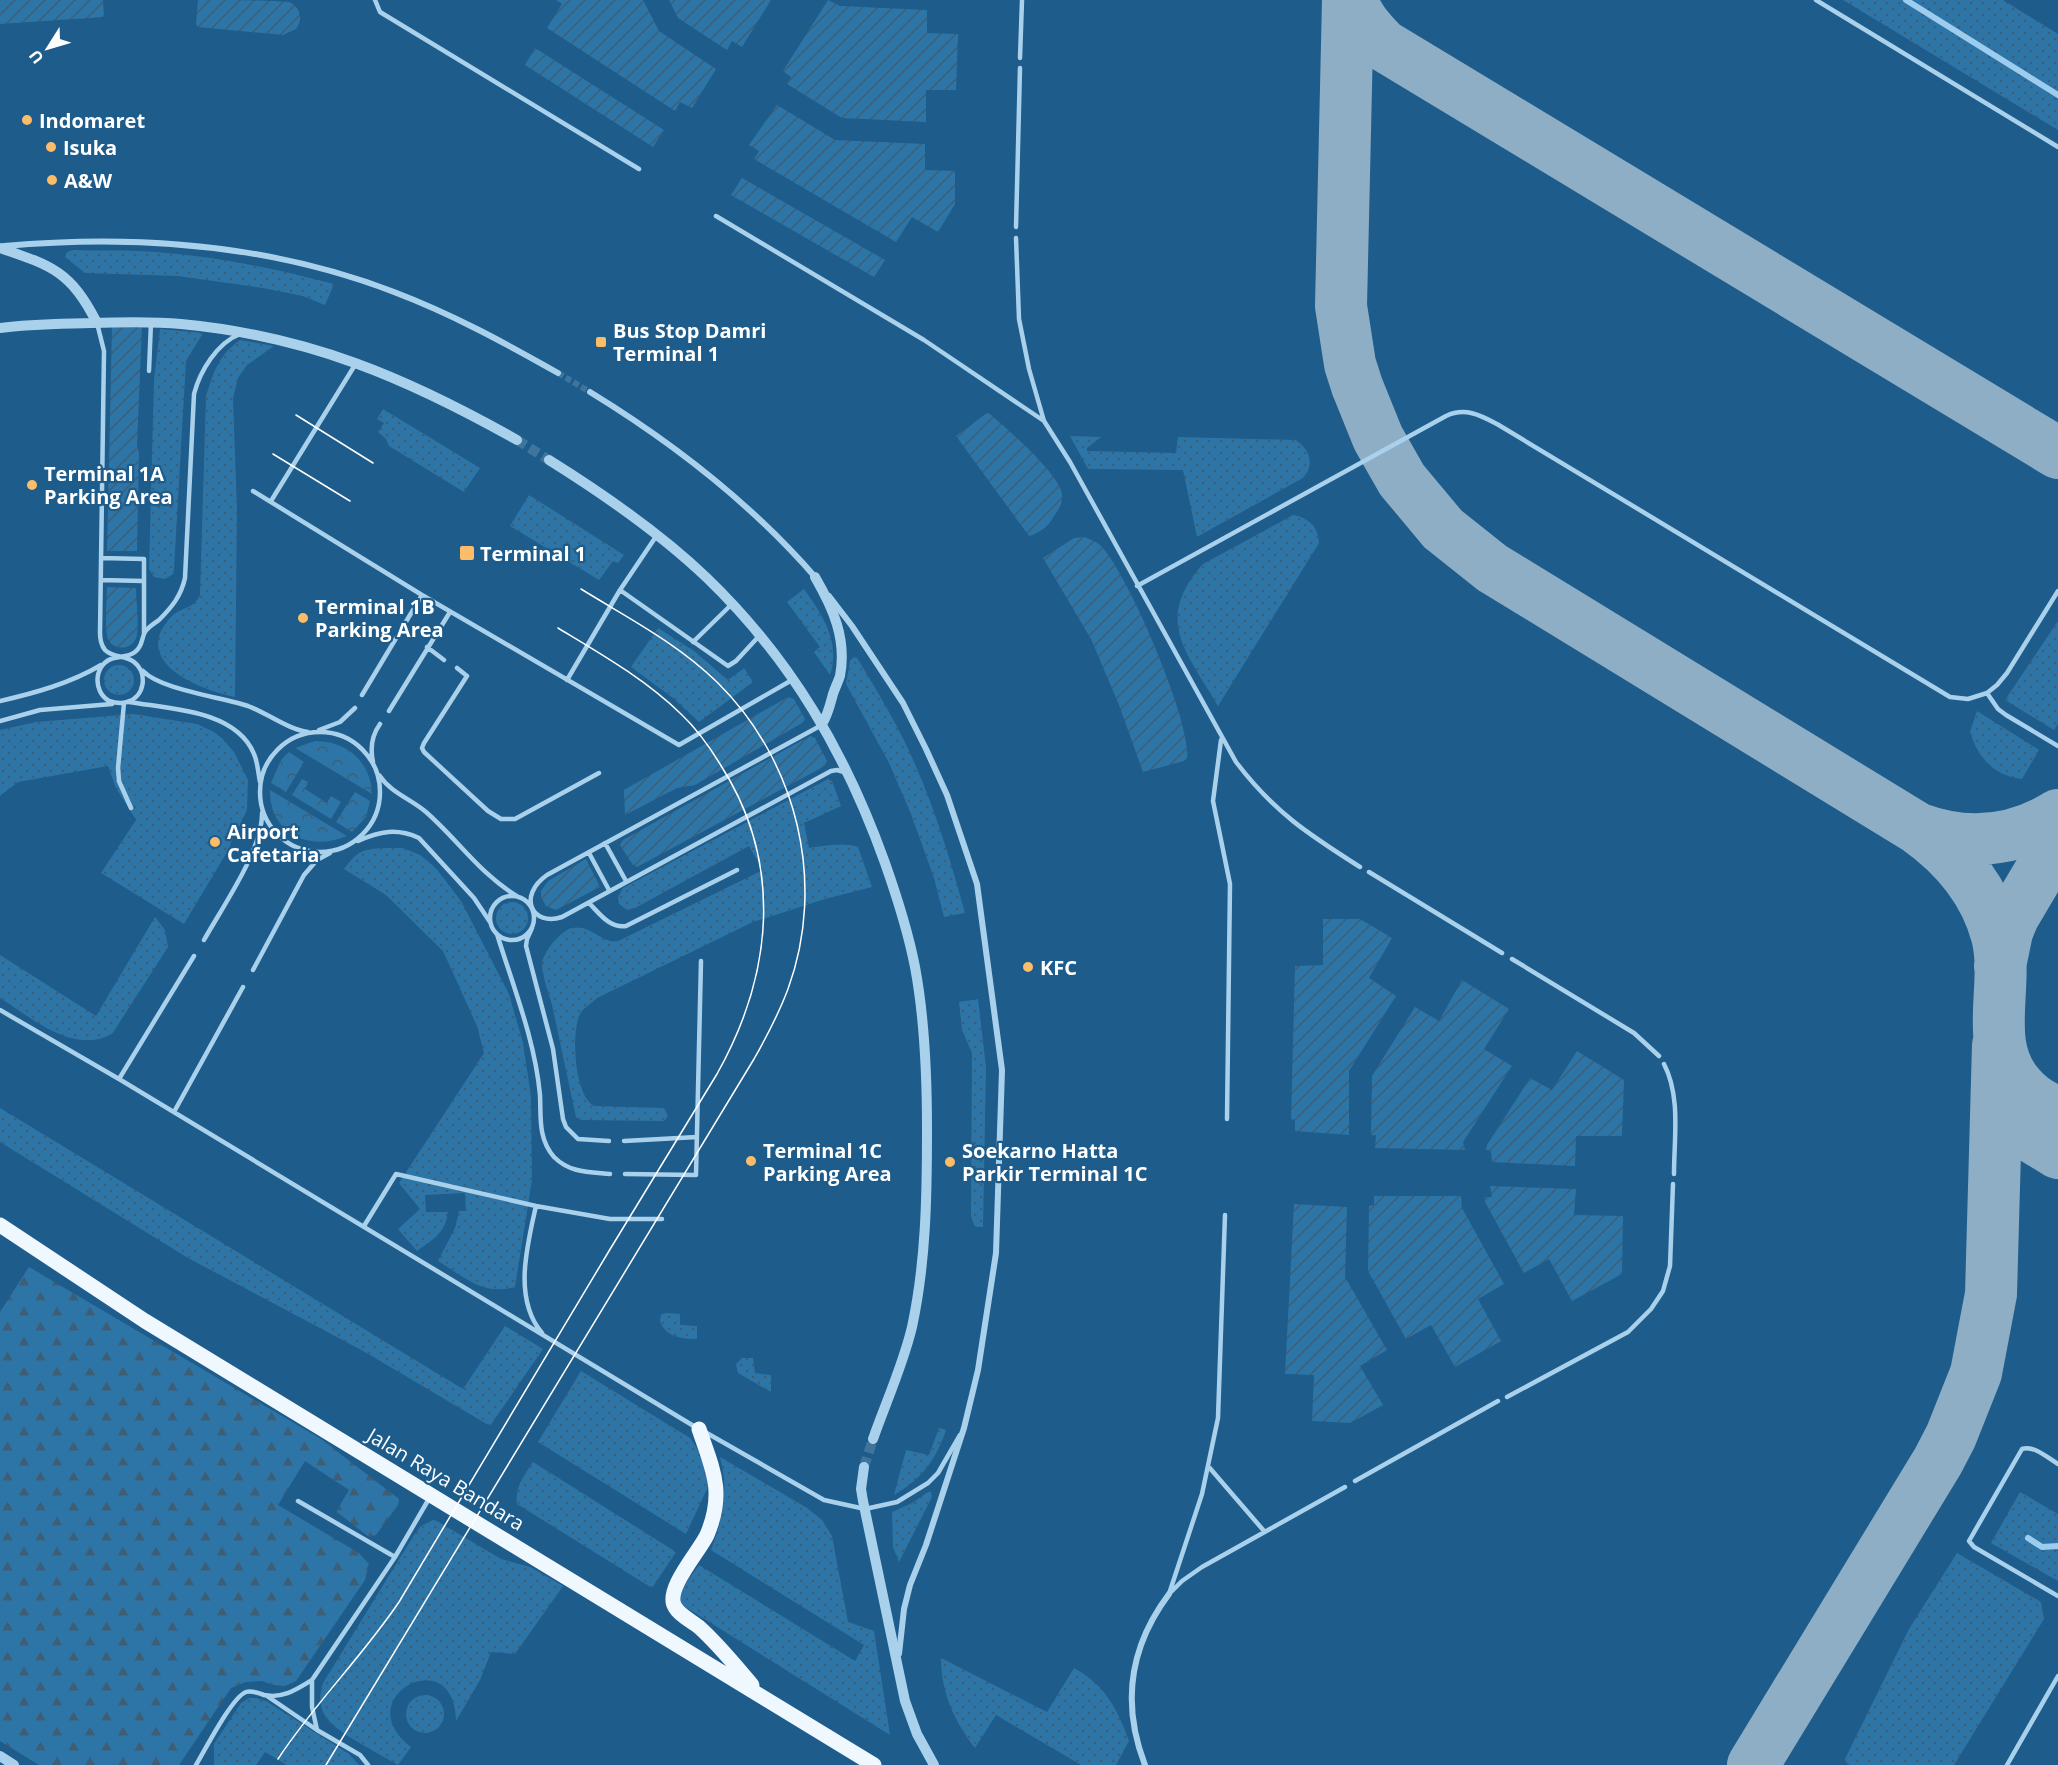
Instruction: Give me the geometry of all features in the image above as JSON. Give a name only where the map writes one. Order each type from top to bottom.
[{"type":"main road","name":"Jalan Raya Bandara","points":[[0,1225],[145,1321],[874,1765]]},
{"type":"main road","points":[[699,1429],[714,1469],[716,1486],[713,1516],[706,1537],[681,1577],[672,1599],[674,1607],[714,1641],[762,1696]]},
{"type":"street","points":[[0,247],[47,242],[169,242],[274,256],[394,292],[443,312],[558,373]]},
{"type":"street","points":[[0,247],[38,261],[66,278],[85,300],[97,323]]},
{"type":"street","points":[[0,328],[151,322],[182,324],[290,342],[357,363],[428,392],[517,440]]},
{"type":"street","points":[[590,392],[674,446],[730,491],[762,520],[815,577],[852,626],[903,703],[946,795],[976,884],[1002,1070],[996,1253],[978,1370],[964,1428],[926,1545],[910,1585],[900,1634],[898,1672]]},
{"type":"street","points":[[549,460],[657,535],[707,578],[760,635],[793,679],[822,724],[851,777],[870,821],[899,903],[919,999],[925,1055],[927,1098],[925,1232],[911,1328],[873,1439]]},
{"type":"street","points":[[815,577],[837,621],[841,643],[840,677],[827,717],[822,724]]},
{"type":"street","points":[[864,1467],[861,1490],[904,1701],[917,1734],[934,1765]]},
{"type":"street","points":[[1145,1765],[1134,1727],[1131,1705],[1135,1662],[1158,1608],[1169,1594]]},
{"type":"street","points":[[0,1756],[14,1765]]},
{"type":"lane","points":[[375,0],[380,12],[639,170]]},
{"type":"lane","points":[[1020,58],[1022,0]]},
{"type":"lane","points":[[1816,0],[2058,147]]},
{"type":"lane","points":[[1016,227],[1020,69]]},
{"type":"lane","points":[[716,216],[924,340],[1044,421]]},
{"type":"lane","points":[[1016,238],[1019,319],[1029,369],[1044,421],[1070,462],[1221,738],[1254,786],[1277,810],[1304,832],[1360,867]]},
{"type":"lane","points":[[150,371],[151,322]]},
{"type":"lane","points":[[97,323],[104,351],[101,644],[110,654],[129,659],[161,683],[250,707],[291,727],[311,733],[331,733],[350,740],[366,753],[388,786],[427,812],[487,875],[518,897]]},
{"type":"lane","points":[[144,633],[178,599],[185,578],[194,394],[197,382],[224,343],[242,333]]},
{"type":"lane","points":[[271,501],[357,363]]},
{"type":"lane","points":[[1137,586],[1446,416],[1458,412],[1471,412],[1490,420],[1950,696],[1968,699],[1987,693],[1997,685],[2007,673],[2058,591]]},
{"type":"lane","points":[[253,491],[450,612],[679,745],[793,679]]},
{"type":"lane","points":[[567,680],[620,590],[657,535]]},
{"type":"lane","points":[[0,701],[46,689],[139,649],[144,633],[144,559],[101,558]]},
{"type":"lane","points":[[100,580],[143,582]]},
{"type":"lane","points":[[620,590],[728,666],[736,661],[760,635]]},
{"type":"lane","points":[[362,695],[422,595]]},
{"type":"lane","points":[[693,642],[732,604]]},
{"type":"lane","points":[[389,711],[450,612]]},
{"type":"lane","points":[[427,647],[444,660]]},
{"type":"lane","points":[[109,660],[99,670],[98,685],[105,697],[124,703],[216,718],[233,728],[254,754],[262,807],[261,829],[254,849],[204,940]]},
{"type":"lane","points":[[0,721],[40,710],[124,703],[135,698],[142,687],[142,673],[139,667]]},
{"type":"lane","points":[[457,668],[466,676],[422,748],[488,811],[501,819],[514,819],[599,773]]},
{"type":"lane","points":[[1987,693],[2006,715],[2058,746]]},
{"type":"lane","points":[[124,703],[118,768],[119,781],[131,808]]},
{"type":"lane","points":[[260,788],[265,768],[276,751],[292,739],[335,726],[346,719],[355,708]]},
{"type":"lane","points":[[353,843],[368,829],[377,811],[380,790],[372,757],[372,743],[380,724]]},
{"type":"lane","points":[[609,1141],[578,1139],[563,1119],[553,1049],[526,946],[534,914],[531,890],[540,880],[616,836],[822,724]]},
{"type":"lane","points":[[1221,738],[1214,801],[1230,884],[1227,1119]]},
{"type":"lane","points":[[490,922],[490,914],[497,901],[511,896],[524,899],[539,915],[549,919],[562,917],[831,771],[840,770],[851,777]]},
{"type":"lane","points":[[262,807],[270,824],[290,844],[316,852],[335,850]]},
{"type":"lane","points":[[253,970],[304,875],[317,860],[370,835],[391,831],[419,838],[474,898],[497,934],[531,1046],[539,1093],[543,1138],[554,1156],[571,1170],[610,1174]]},
{"type":"lane","points":[[605,843],[626,881]]},
{"type":"lane","points":[[589,853],[609,890]]},
{"type":"lane","points":[[589,903],[612,924],[618,927],[626,926],[737,870]]},
{"type":"lane","points":[[1369,872],[1502,953]]},
{"type":"lane","points":[[497,934],[509,940],[516,940],[523,938],[532,928]]},
{"type":"lane","points":[[119,1079],[194,957]]},
{"type":"lane","points":[[1512,959],[1634,1033],[1659,1056]]},
{"type":"lane","points":[[625,1174],[696,1175],[702,961]]},
{"type":"lane","points":[[174,1112],[243,987]]},
{"type":"lane","points":[[0,1010],[119,1079],[699,1429],[824,1500],[865,1509],[897,1502],[928,1483],[938,1473],[964,1428]]},
{"type":"lane","points":[[1664,1064],[1673,1088],[1674,1174]]},
{"type":"lane","points":[[624,1141],[697,1137]]},
{"type":"lane","points":[[364,1226],[396,1174],[536,1206],[610,1219],[662,1219]]},
{"type":"lane","points":[[1507,1397],[1628,1332],[1642,1320],[1657,1301],[1668,1279],[1670,1266],[1673,1185]]},
{"type":"lane","points":[[536,1206],[528,1244],[525,1292],[531,1317],[546,1337]]},
{"type":"lane","points":[[1169,1594],[1202,1494],[1218,1419],[1225,1215]]},
{"type":"lane","points":[[1355,1481],[1498,1401]]},
{"type":"lane","points":[[2058,1464],[2033,1449],[2022,1449],[1969,1541],[1974,1547],[2058,1596]]},
{"type":"lane","points":[[1208,1466],[1264,1531]]},
{"type":"lane","points":[[1169,1594],[1182,1581],[1202,1567],[1345,1487]]},
{"type":"lane","points":[[196,1765],[232,1704],[245,1692],[280,1696],[312,1680],[395,1557],[432,1494]]},
{"type":"lane","points":[[298,1501],[395,1557]]},
{"type":"lane","points":[[2007,1765],[2058,1676]]},
{"type":"lane","points":[[312,1680],[312,1707],[317,1730]]},
{"type":"lane","points":[[265,1695],[317,1730],[360,1755],[368,1765]]},
{"type":"green space","points":[[0,0],[103,0],[104,17],[0,24]]},
{"type":"green space","points":[[198,0],[289,2],[298,10],[300,22],[296,29],[283,35],[198,27],[196,24]]},
{"type":"green space","points":[[556,0],[643,0],[659,31],[716,69],[692,108],[680,102],[675,111],[547,28],[562,4]]},
{"type":"green space","points":[[669,0],[771,0],[742,47],[732,41],[727,50],[678,18]]},
{"type":"green space","points":[[828,0],[840,6],[927,10],[927,33],[958,34],[956,90],[926,90],[926,122],[842,118],[787,84],[791,77],[783,71]]},
{"type":"green space","points":[[1843,0],[2003,0],[2058,34],[2058,130]]},
{"type":"green space","points":[[535,48],[664,130],[653,147],[525,65]]},
{"type":"green space","points":[[777,105],[835,140],[925,144],[925,170],[955,171],[955,204],[938,232],[912,217],[896,242],[754,159],[759,151],[749,145]]},
{"type":"green space","points":[[742,178],[885,260],[874,277],[731,195]]},
{"type":"green space","points":[[73,250],[138,251],[212,258],[334,284],[325,305],[303,296],[263,288],[178,276],[85,273],[65,257],[67,252]]},
{"type":"green space","points":[[142,326],[137,445],[139,453],[137,551],[107,551],[112,327]]},
{"type":"green space","points":[[160,329],[203,333],[186,361],[174,569],[173,574],[165,579],[154,577],[149,569],[154,380]]},
{"type":"green space","points":[[240,340],[274,346],[247,365],[238,378],[233,398],[237,510],[235,697],[204,688],[174,671],[163,660],[158,647],[161,632],[172,616],[194,603],[200,595],[206,396],[222,358]]},
{"type":"green space","points":[[383,409],[480,468],[464,492],[389,446],[386,439],[378,432],[384,423],[377,419]]},
{"type":"green space","points":[[987,413],[1042,463],[1059,485],[1062,494],[1060,506],[1041,531],[1029,536],[956,436]]},
{"type":"green space","points":[[1070,436],[1101,437],[1087,448],[1087,451],[1176,453],[1178,437],[1296,440],[1305,448],[1310,463],[1303,478],[1197,537],[1183,470],[1088,469]]},
{"type":"green space","points":[[529,495],[624,555],[618,563],[613,561],[599,580],[510,526]]},
{"type":"green space","points":[[1293,515],[1304,518],[1315,527],[1319,543],[1218,706],[1186,653],[1180,636],[1178,620],[1180,602],[1188,584],[1203,564]]},
{"type":"green space","points":[[1084,537],[1100,545],[1111,560],[1125,583],[1155,647],[1169,682],[1186,740],[1187,758],[1184,761],[1143,772],[1119,705],[1091,639],[1043,558],[1074,538]]},
{"type":"green space","points":[[107,587],[136,588],[137,635],[132,644],[124,648],[115,646],[108,639]]},
{"type":"green space","points":[[804,589],[828,629],[833,651],[830,675],[814,652],[820,647],[787,602]]},
{"type":"green space","points":[[2058,621],[2058,724],[2054,730],[2005,700]]},
{"type":"green space","points":[[658,628],[694,651],[728,680],[744,668],[753,682],[699,722],[673,698],[631,667]]},
{"type":"green space","points":[[854,657],[857,658],[888,710],[915,764],[943,837],[965,913],[944,917],[934,878],[911,814],[889,763],[846,684],[850,661]]},
{"type":"green space","points":[[119,665],[130,669],[134,680],[130,691],[119,695],[108,691],[104,680],[108,669]]},
{"type":"green space","points":[[788,697],[794,699],[805,719],[802,723],[695,785],[677,788],[625,815],[624,790]]},
{"type":"green space","points":[[1977,711],[2039,750],[2022,779],[1995,770],[1983,758],[1970,732]]},
{"type":"green space","points":[[134,714],[197,724],[214,732],[234,752],[248,780],[247,810],[227,852],[184,924],[101,873],[136,820],[116,788],[108,766],[18,782],[0,796],[0,730],[36,722]]},
{"type":"green space","points":[[810,736],[815,738],[827,761],[825,766],[637,867],[633,865],[620,845],[623,840]]},
{"type":"green space","points":[[315,741],[337,745],[347,749],[355,756],[367,772],[372,794],[295,748]]},
{"type":"green space","points":[[289,752],[304,762],[286,792],[271,783],[281,760]]},
{"type":"green space","points":[[302,779],[308,782],[305,789],[327,803],[331,796],[341,802],[331,819],[292,795]]},
{"type":"green space","points":[[828,779],[832,781],[841,806],[804,823],[809,848],[827,845],[858,847],[872,887],[753,922],[597,998],[580,1014],[577,1023],[576,1063],[578,1077],[587,1100],[594,1106],[664,1108],[668,1116],[664,1121],[580,1120],[576,1117],[543,974],[542,965],[545,954],[558,937],[572,928],[585,929],[606,940],[618,941],[763,870],[749,846],[635,908],[627,910],[619,904],[618,897],[623,888]]},
{"type":"green space","points":[[270,790],[347,836],[319,842],[294,836],[276,818]]},
{"type":"green space","points":[[355,792],[370,801],[366,817],[352,832],[336,822]]},
{"type":"green space","points":[[403,848],[420,855],[435,867],[461,901],[509,994],[523,1043],[531,1096],[532,1180],[515,1287],[493,1289],[483,1287],[465,1279],[438,1261],[455,1228],[459,1211],[466,1211],[465,1193],[425,1195],[426,1212],[448,1212],[441,1231],[417,1251],[398,1229],[420,1209],[399,1183],[484,1053],[477,1026],[443,951],[386,895],[344,869],[361,852]]},
{"type":"green space","points":[[586,859],[600,887],[556,910],[546,906],[541,897],[541,891],[548,881]]},
{"type":"green space","points":[[512,902],[523,907],[528,918],[523,929],[512,934],[501,929],[496,918],[501,907]]},
{"type":"green space","points":[[155,917],[165,930],[168,947],[112,1034],[97,1039],[83,1040],[68,1037],[39,1024],[0,998],[0,955],[96,1016]]},
{"type":"green space","points":[[1323,919],[1360,919],[1392,938],[1369,978],[1396,996],[1349,1071],[1349,1135],[1295,1131],[1295,1120],[1291,1119],[1295,966],[1323,965]]},
{"type":"green space","points":[[1462,980],[1509,1009],[1484,1049],[1512,1066],[1463,1142],[1465,1150],[1375,1148],[1376,1135],[1371,1135],[1372,1076],[1415,1007],[1439,1021]]},
{"type":"green space","points":[[978,999],[986,1067],[983,1227],[975,1227],[971,1216],[972,1053],[962,1030],[959,1002]]},
{"type":"green space","points":[[1577,1051],[1624,1080],[1622,1136],[1576,1136],[1575,1166],[1492,1162],[1491,1151],[1486,1150],[1487,1145],[1530,1078],[1552,1090]]},
{"type":"green space","points":[[0,1108],[463,1389],[505,1326],[543,1349],[490,1426],[365,1352],[188,1258],[0,1142]]},
{"type":"green space","points":[[1490,1186],[1576,1189],[1574,1215],[1623,1216],[1622,1274],[1572,1301],[1549,1259],[1524,1273],[1485,1202],[1485,1197],[1492,1197]]},
{"type":"green space","points":[[1374,1196],[1461,1196],[1462,1208],[1504,1284],[1478,1299],[1501,1341],[1455,1367],[1431,1325],[1406,1339],[1368,1271],[1369,1206],[1374,1205]]},
{"type":"green space","points":[[1294,1204],[1347,1207],[1345,1277],[1387,1350],[1360,1366],[1383,1405],[1350,1423],[1312,1421],[1314,1375],[1285,1374]]},
{"type":"green space","points":[[29,1267],[321,1439],[399,1499],[398,1505],[376,1535],[369,1537],[337,1512],[349,1490],[305,1461],[278,1505],[359,1553],[369,1564],[365,1580],[296,1681],[285,1686],[262,1681],[246,1682],[231,1688],[179,1765],[39,1765],[0,1741],[0,1312]]},
{"type":"green space","points":[[680,1314],[680,1325],[697,1326],[697,1339],[680,1338],[666,1331],[660,1321],[661,1315]]},
{"type":"green space","points":[[742,1358],[753,1358],[755,1373],[771,1375],[771,1392],[738,1373],[736,1364]]},
{"type":"green space","points":[[581,1371],[690,1438],[702,1456],[709,1476],[707,1489],[686,1534],[538,1442]]},
{"type":"green space","points":[[939,1428],[946,1430],[933,1460],[913,1482],[894,1495],[906,1450],[929,1455]]},
{"type":"green space","points":[[720,1457],[807,1508],[822,1520],[832,1536],[848,1622],[874,1631],[890,1735],[679,1603],[679,1593],[699,1565],[855,1661],[864,1645],[711,1550],[719,1527],[723,1504],[724,1481]]},
{"type":"green space","points":[[533,1462],[676,1552],[652,1588],[517,1504],[519,1486]]},
{"type":"green space","points":[[931,1492],[932,1497],[899,1562],[893,1547],[892,1512],[912,1503]]},
{"type":"green space","points":[[2020,1492],[2058,1514],[2058,1581],[1991,1543]]},
{"type":"green space","points":[[433,1520],[501,1559],[530,1567],[563,1586],[515,1654],[491,1652],[480,1680],[456,1721],[451,1697],[439,1684],[424,1680],[409,1685],[396,1696],[390,1711],[394,1728],[411,1747],[398,1765],[335,1727],[324,1713],[320,1694],[323,1683],[414,1535],[421,1526]]},
{"type":"green space","points":[[1957,1553],[2041,1602],[2044,1619],[1954,1765],[1850,1765],[1844,1761],[1909,1629]]},
{"type":"green space","points":[[941,1658],[1047,1712],[1074,1668],[1094,1682],[1109,1698],[1129,1741],[1116,1765],[1081,1765],[996,1715],[975,1748],[950,1706],[943,1683]]},
{"type":"green space","points":[[425,1695],[438,1701],[444,1714],[438,1727],[425,1733],[412,1727],[406,1714],[412,1701]]},
{"type":"green space","points":[[249,1698],[266,1701],[349,1754],[359,1765],[287,1765],[265,1752],[256,1765],[214,1765],[214,1744],[241,1703]]},
{"type":"waterway","points":[[1906,0],[2058,95]]},
{"type":"waterway","points":[[2028,1538],[2042,1547],[2058,1546]]},
{"type":"taxiway","points":[[1348,0],[1341,306],[1350,364],[1357,386],[1378,438],[1402,480],[1443,529],[1492,568],[1917,828],[1944,850],[1967,875],[1976,889],[1992,919],[1997,936],[2001,975],[1999,1034],[2008,1070],[2028,1095],[2058,1112]]},
{"type":"taxiway","points":[[1352,0],[1361,19],[1383,45],[2058,453]]},
{"type":"taxiway","points":[[1917,828],[1953,837],[1989,838],[2024,831],[2058,815]]},
{"type":"taxiway","points":[[2000,966],[2007,932],[2013,917],[2058,841]]},
{"type":"taxiway","points":[[1753,1765],[1938,1461],[1951,1436],[1976,1373],[1991,1294],[1998,1045]]},
{"type":"taxiway","points":[[2035,1139],[2058,1153]]},
{"type":"tunnel","points":[[558,373],[590,392]]},
{"type":"tunnel","points":[[517,440],[549,460]]},
{"type":"tunnel","points":[[864,1467],[873,1439]]},
{"type":"tram line","points":[[296,415],[373,463]]},
{"type":"tram line","points":[[273,454],[350,501]]},
{"type":"tram line","points":[[326,1765],[754,1059],[788,989],[799,948],[805,907],[804,866],[797,825],[785,786],[767,748],[745,713],[702,668],[652,632],[581,589]]},
{"type":"tram line","points":[[278,1759],[399,1602],[717,1074],[736,1036],[750,997],[759,958],[764,919],[762,879],[754,840],[741,802],[720,764],[697,731],[681,714],[638,678],[558,628]]},
{"type":"place","name":"Indomaret","points":[[27,120]]},
{"type":"place","name":"Isuka","points":[[51,147]]},
{"type":"place","name":"A&W","points":[[52,180]]},
{"type":"place","name":"Bus Stop Damri Terminal 1","points":[[601,342]]},
{"type":"place","name":"Terminal 1A Parking Area","points":[[32,485]]},
{"type":"place","name":"Terminal 1","points":[[467,553]]},
{"type":"place","name":"Terminal 1B Parking Area","points":[[303,618]]},
{"type":"place","name":"Airport Cafetaria","points":[[215,842]]},
{"type":"place","name":"KFC","points":[[1028,967]]},
{"type":"place","name":"Terminal 1C Parking Area","points":[[751,1161]]},
{"type":"place","name":"Soekarno Hatta Parkir Terminal 1C","points":[[950,1162]]}]
